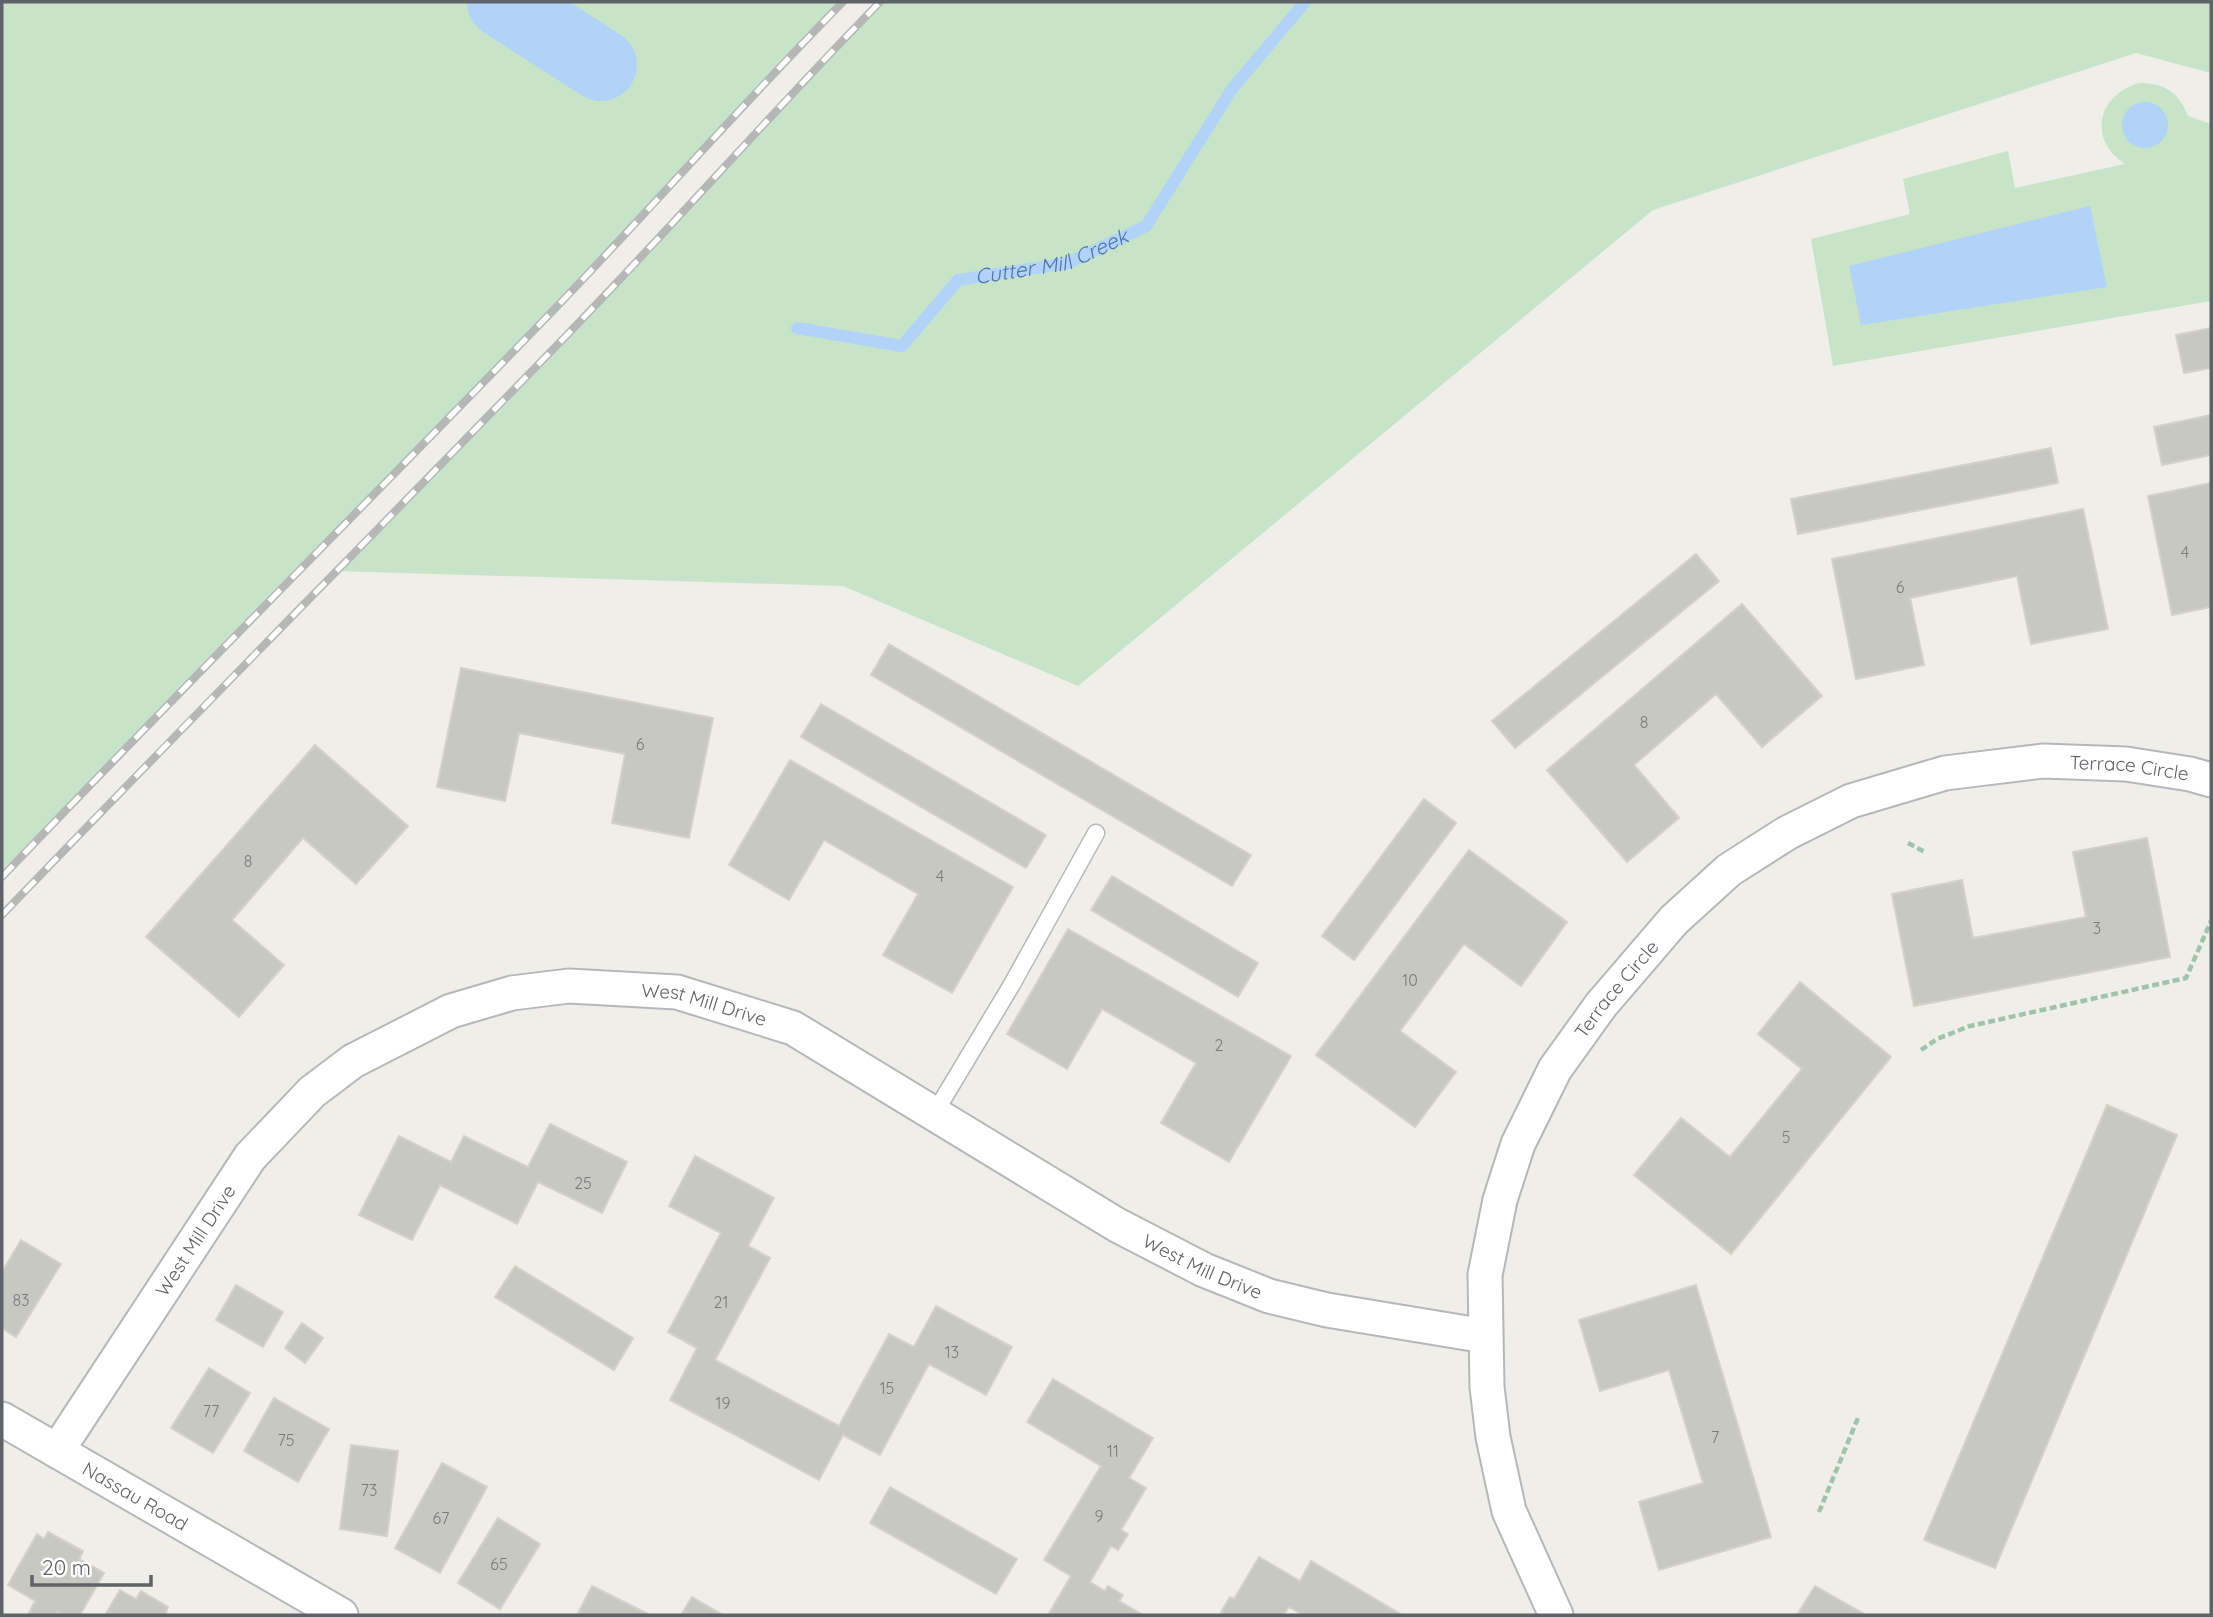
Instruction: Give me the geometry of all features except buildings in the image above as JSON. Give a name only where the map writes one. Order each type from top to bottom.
[{"type":"street","name":"Terrace Circle","points":[[1556,1615],[1509,1511],[1493,1437],[1487,1387],[1485,1275],[1500,1200],[1518,1144],[1555,1069],[1601,1005],[1674,920],[1729,870],[1787,833],[1851,801],[1945,773],[2043,761],[2126,764],[2211,780]]},
{"type":"street","name":"West Mill Drive","points":[[57,1451],[250,1157],[312,1092],[353,1061],[451,1011],[512,993],[569,986],[677,992],[793,1028],[1117,1225],[1204,1270],[1269,1296],[1327,1310],[1485,1336]]},
{"type":"street","name":"Nassau Road","points":[[2,1419],[341,1615]]},
{"type":"lane","points":[[934,1114],[1011,986],[1096,833]]},
{"type":"path","points":[[1908,843],[1925,852]]},
{"type":"path","points":[[1921,1050],[1937,1039],[1970,1026],[2186,978],[2211,920]]},
{"type":"path","points":[[1819,1512],[1858,1418]]},
{"type":"green space","points":[[2,2],[843,2],[542,322],[2,877]]},
{"type":"green space","points":[[880,2],[2211,2],[2211,73],[2136,53],[1653,210],[1078,686],[843,586],[335,571],[564,338],[814,69]]},
{"type":"green space","points":[[2139,83],[2170,90],[2188,116],[2211,124],[2211,301],[1833,366],[1811,239],[1910,214],[1903,179],[2008,151],[2015,188],[2125,164],[2111,151],[2104,138],[2102,117],[2119,93]]},
{"type":"water","points":[[2145,102],[2162,108],[2168,125],[2162,142],[2145,148],[2128,142],[2122,125],[2128,108]]},
{"type":"water","points":[[2090,206],[2107,287],[1861,325],[1849,266]]},
{"type":"waterway","name":"Cutter Mill Creek","points":[[503,2],[601,65]]},
{"type":"waterway","name":"Cutter Mill Creek","points":[[797,328],[902,346],[958,280],[1068,263],[1146,226],[1232,89],[1305,2]]},
{"type":"railway","points":[[2,877],[542,322],[843,2]]},
{"type":"railway","points":[[2,915],[562,340],[880,2]]}]
